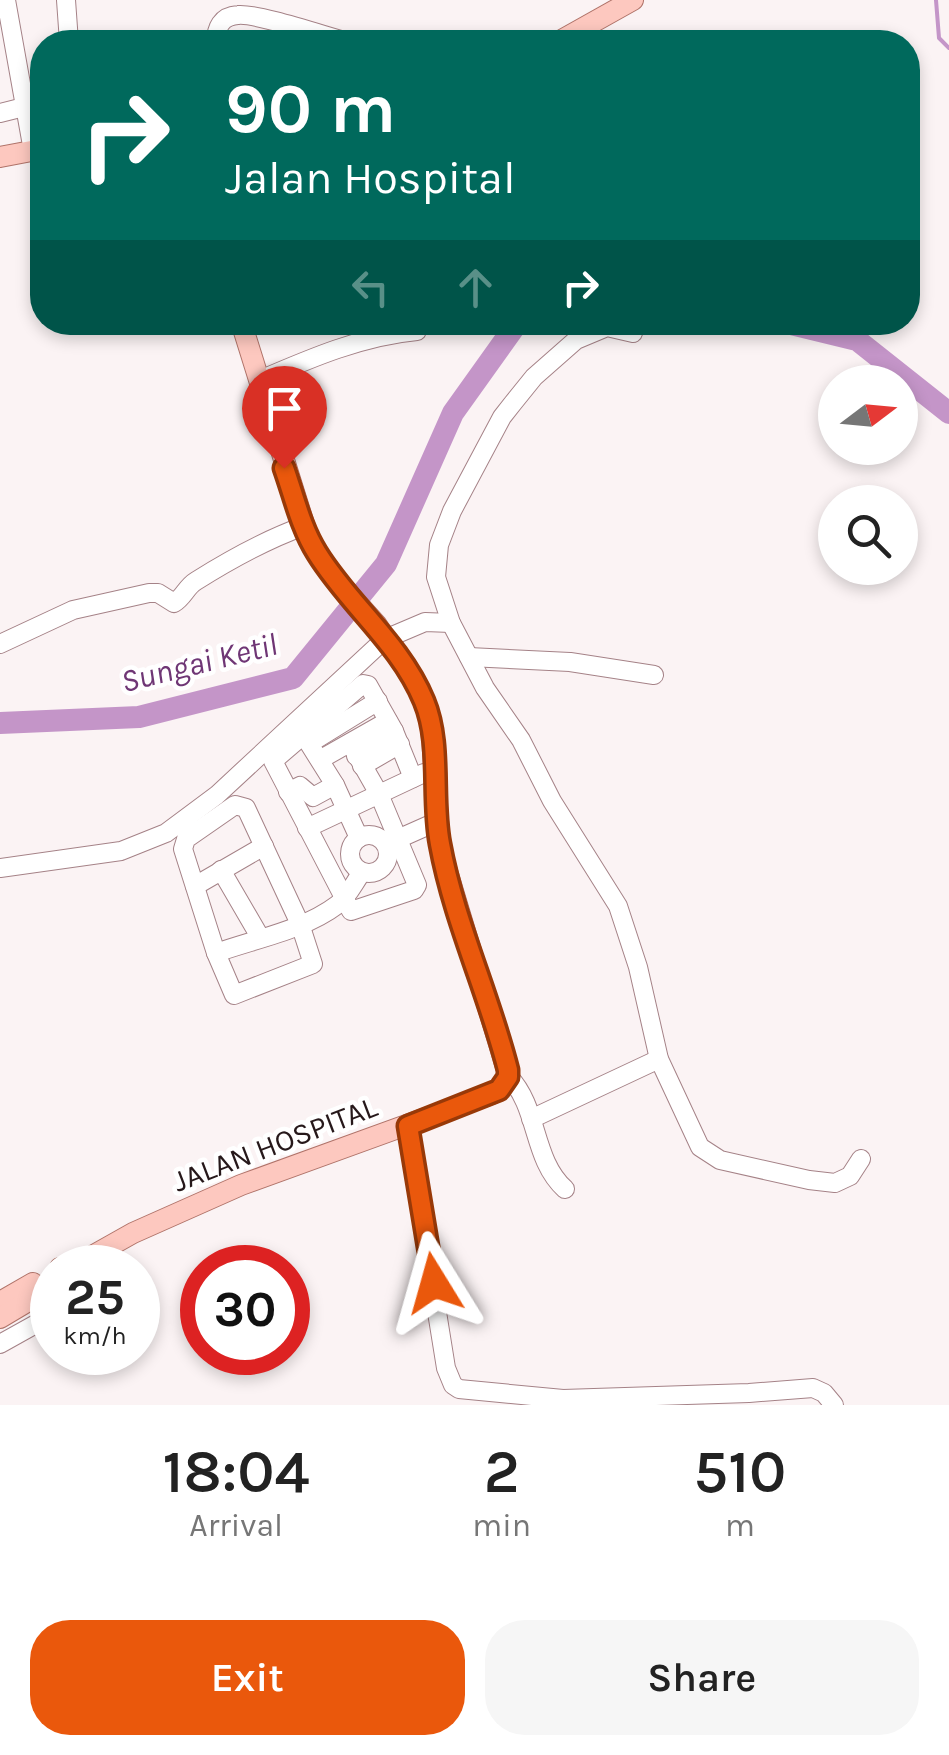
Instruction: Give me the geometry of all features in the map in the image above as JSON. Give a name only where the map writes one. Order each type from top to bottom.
[{"type":"main road","points":[[579,30],[632,0]]},
{"type":"main road","points":[[0,158],[30,152]]},
{"type":"main road","points":[[245,335],[309,540],[332,575],[381,632],[425,703],[431,724],[440,848],[508,1077]]},
{"type":"main road","name":"JALAN HOSPITAL","points":[[114,1245],[241,1185],[492,1094],[505,1085],[508,1077]]},
{"type":"main road","points":[[0,1302],[30,1285]]},
{"type":"main road","points":[[0,1318],[30,1301]]},
{"type":"street","points":[[6,0],[30,125]]},
{"type":"street","points":[[66,0],[68,30]]},
{"type":"street","points":[[216,30],[220,22],[240,14],[302,30]]},
{"type":"street","points":[[0,113],[24,107]]},
{"type":"street","points":[[260,380],[382,335]]},
{"type":"street","points":[[588,335],[576,340],[534,377],[502,417],[452,510],[439,544],[436,577],[451,623],[484,688],[520,740],[552,801],[618,906],[638,967],[660,1059],[694,1136],[712,1156],[826,1183],[850,1176],[861,1159]]},
{"type":"street","points":[[0,644],[95,603],[149,593],[158,593],[174,603],[192,583],[240,552],[304,526]]},
{"type":"street","points":[[0,868],[136,848],[166,833],[218,795],[381,632],[425,622],[451,623]]},
{"type":"street","points":[[469,658],[570,662],[654,674]]},
{"type":"street","points":[[356,755],[379,794],[392,841],[417,879],[414,890],[355,912],[348,908],[274,761],[311,745],[363,684],[368,685],[378,701],[414,778]]},
{"type":"street","points":[[311,745],[356,755],[394,732]]},
{"type":"street","points":[[356,755],[394,732]]},
{"type":"street","points":[[311,745],[360,838]]},
{"type":"street","points":[[307,828],[433,768]]},
{"type":"street","points":[[288,792],[300,786],[313,797],[335,785]]},
{"type":"street","points":[[235,805],[246,808],[264,846],[300,924],[312,966],[240,994],[231,993],[184,843],[235,805]]},
{"type":"street","points":[[392,841],[387,860],[377,872],[362,872],[351,860],[353,844],[360,838],[373,836],[392,841],[436,822]]},
{"type":"street","points":[[195,886],[264,846]]},
{"type":"street","points":[[222,870],[260,937]]},
{"type":"street","points":[[216,953],[300,924],[344,899],[362,872]]},
{"type":"street","points":[[530,1119],[660,1059]]},
{"type":"street","points":[[508,1077],[520,1091],[546,1164],[565,1189]]},
{"type":"street","points":[[408,1126],[446,1368],[459,1389],[563,1398],[749,1394],[812,1388],[824,1392],[834,1405]]},
{"type":"street","points":[[0,1344],[30,1328]]},
{"type":"waterway","points":[[936,0],[939,38],[949,48]]},
{"type":"waterway","name":"Sungai Ketil","points":[[0,723],[139,717],[293,678],[386,564],[453,413],[509,335]]},
{"type":"waterway","name":"Sungai Ketil","points":[[836,335],[857,340],[949,413]]},
{"type":"route","points":[[284,468],[318,555],[376,624],[425,703],[431,724],[440,848],[508,1070],[505,1085],[499,1090],[408,1126],[434,1283]]}]
